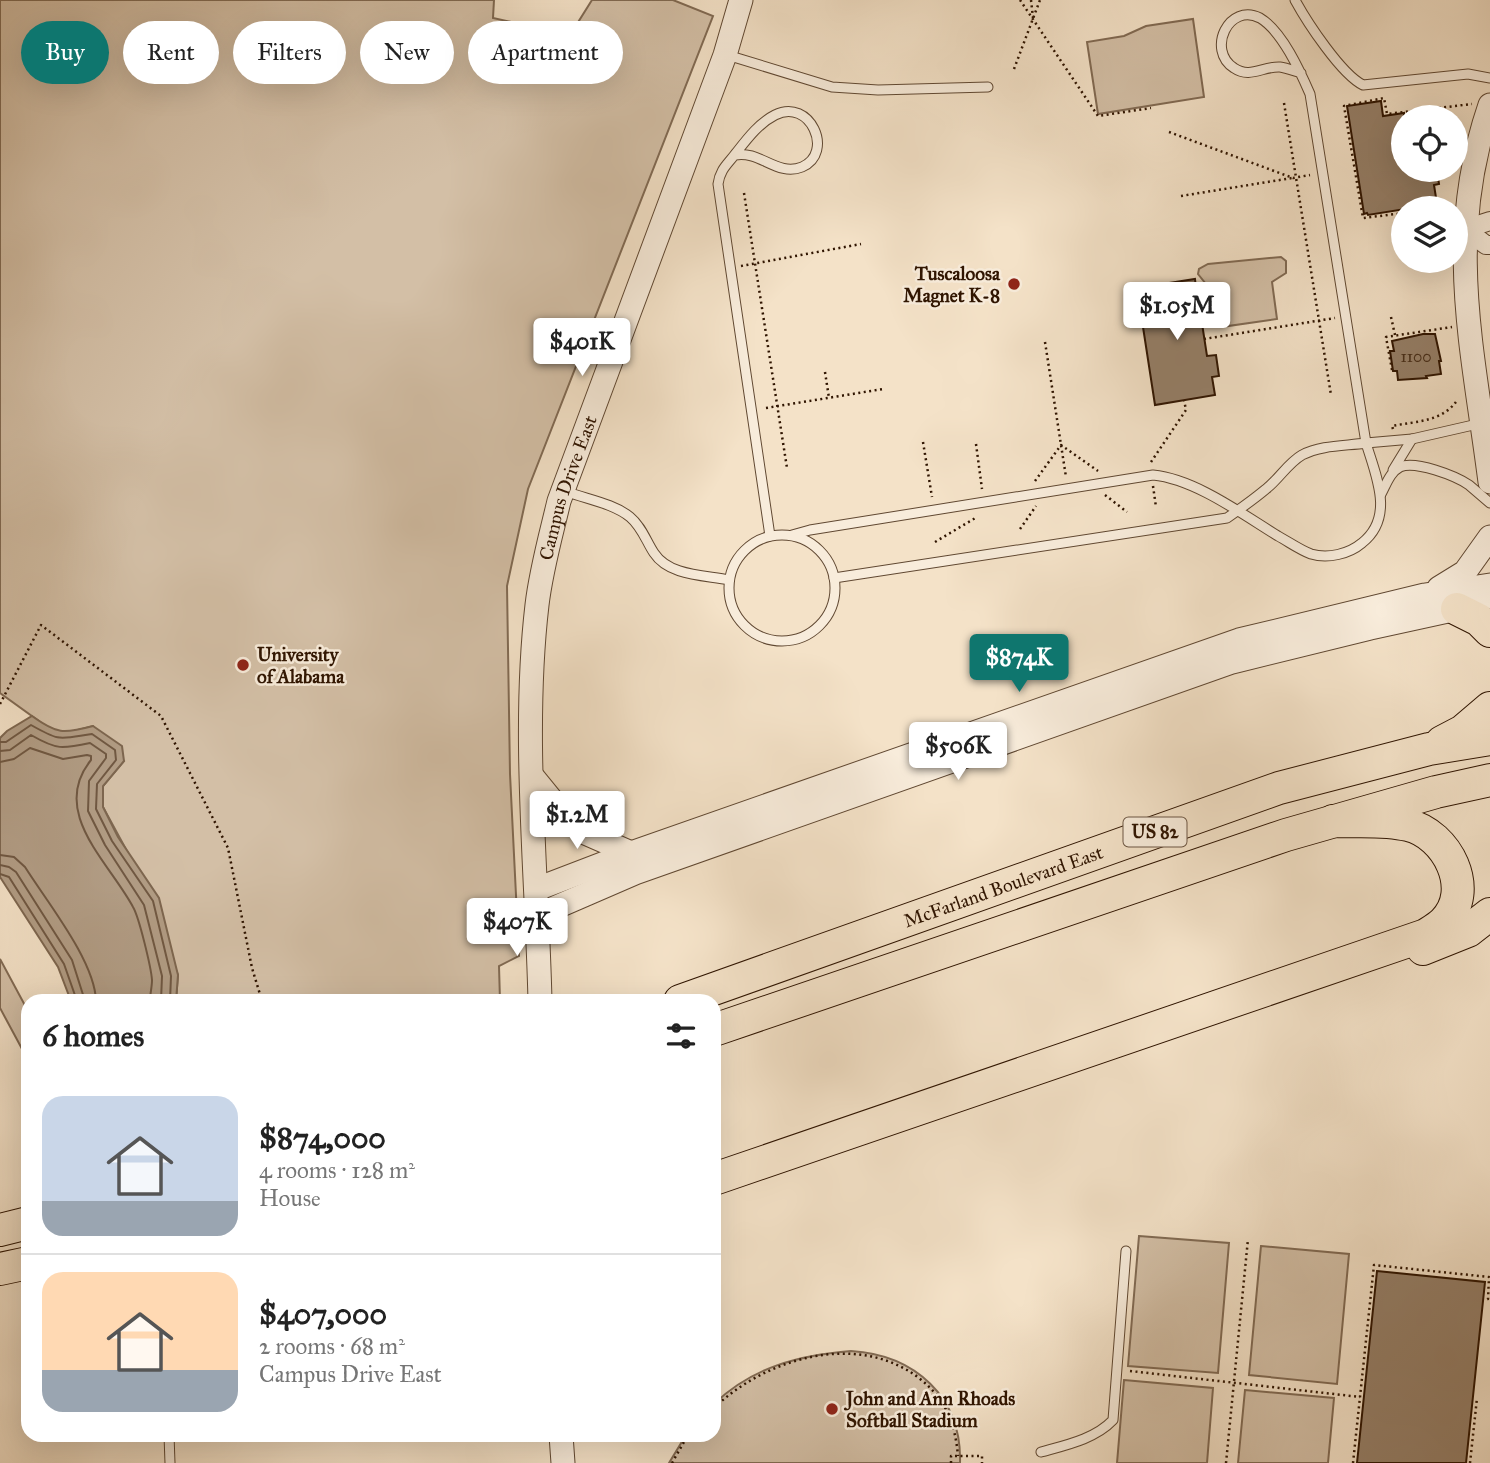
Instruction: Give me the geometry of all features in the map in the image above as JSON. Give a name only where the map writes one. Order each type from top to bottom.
[{"type":"highway","points":[[1457,609],[1479,620],[1490,631]]},
{"type":"highway","points":[[1429,749],[1463,731],[1490,708]]},
{"type":"highway","name":"McFarland Boulevard East","points":[[701,994],[1279,788],[1429,749],[1490,739]]},
{"type":"highway","name":"US 82","points":[[721,1028],[1333,821],[1490,780]]},
{"type":"highway","points":[[721,1177],[1426,935],[1445,922],[1455,903],[1457,880],[1452,863],[1442,845],[1427,833],[1409,825],[1333,821]]},
{"type":"highway","points":[[721,1192],[1436,945],[1468,931],[1490,914]]},
{"type":"highway","points":[[0,1230],[21,1225]]},
{"type":"highway","points":[[0,1269],[21,1264]]},
{"type":"street","name":"Campus Drive East","points":[[540,994],[532,776],[534,637],[545,557],[563,491],[725,55],[741,0]]},
{"type":"street","points":[[1468,205],[1482,105]]},
{"type":"street","points":[[1468,228],[1490,221]]},
{"type":"street","points":[[1468,231],[1490,245]]},
{"type":"street","points":[[1466,273],[1466,309],[1486,422],[1490,482]]},
{"type":"street","points":[[1425,595],[1465,572],[1490,537]]},
{"type":"street","points":[[537,889],[631,853],[1239,640],[1425,595],[1490,585]]},
{"type":"street","points":[[538,915],[635,873],[1232,662],[1457,609],[1490,596]]},
{"type":"street","points":[[532,776],[563,814],[583,832],[631,853]]},
{"type":"street","points":[[562,1442],[563,1463]]},
{"type":"lane","points":[[1295,0],[1306,20],[1354,81],[1363,85],[1468,74],[1490,78]]},
{"type":"lane","points":[[792,535],[808,541],[822,552],[831,566],[834,578],[834,600],[826,617],[806,635],[780,641],[762,638],[747,629],[735,615],[729,598],[729,580],[734,563],[744,549],[758,539],[1153,475],[1169,476],[1311,554],[1332,555],[1355,548],[1374,530],[1380,518],[1381,494],[1366,443],[1310,94],[1301,73],[1291,55],[1270,26],[1249,15],[1238,17],[1227,25],[1220,51],[1226,62],[1236,70],[1247,73],[1281,67],[1301,73]]},
{"type":"lane","points":[[725,55],[832,87],[878,90],[988,87]]},
{"type":"lane","points":[[735,155],[755,155],[779,168],[802,167],[814,155],[817,134],[814,125],[806,118],[788,112],[777,113],[742,144],[719,174],[718,184],[770,536]]},
{"type":"lane","points":[[834,578],[1227,518],[1267,489],[1300,456],[1318,449],[1412,439],[1486,422]]},
{"type":"lane","points":[[1381,494],[1412,439]]},
{"type":"lane","points":[[1391,475],[1401,466],[1416,466],[1449,475],[1468,485],[1490,503]]},
{"type":"lane","points":[[563,491],[628,515],[639,526],[663,565],[729,580]]},
{"type":"lane","points":[[1041,1451],[1077,1441],[1105,1429],[1113,1420],[1126,1251]]},
{"type":"lane","points":[[169,1442],[170,1463]]},
{"type":"path","points":[[1020,0],[1098,116],[1151,108]]},
{"type":"path","points":[[1031,0],[1033,20]]},
{"type":"path","points":[[1014,69],[1040,0]]},
{"type":"path","points":[[1391,214],[1363,218],[1345,106],[1384,98],[1387,114],[1465,104],[1482,105]]},
{"type":"path","points":[[1284,103],[1331,395]]},
{"type":"path","points":[[1169,132],[1295,177]]},
{"type":"path","points":[[1181,196],[1310,175]]},
{"type":"path","points":[[744,193],[787,468]]},
{"type":"path","points":[[741,266],[861,244]]},
{"type":"path","points":[[1391,317],[1395,335]]},
{"type":"path","points":[[1204,338],[1335,318]]},
{"type":"path","points":[[1392,370],[1386,337],[1452,327],[1451,323]]},
{"type":"path","points":[[1045,342],[1068,487]]},
{"type":"path","points":[[825,372],[829,398]]},
{"type":"path","points":[[766,408],[883,389]]},
{"type":"path","points":[[1394,441],[1392,426],[1440,417],[1452,408],[1459,398],[1460,390]]},
{"type":"path","points":[[1150,464],[1186,410],[1184,400]]},
{"type":"path","points":[[923,442],[932,497]]},
{"type":"path","points":[[976,444],[982,489]]},
{"type":"path","points":[[1061,444],[1098,471]]},
{"type":"path","points":[[1035,481],[1061,444]]},
{"type":"path","points":[[1101,492],[1127,512]]},
{"type":"path","points":[[1020,529],[1038,502]]},
{"type":"path","points":[[935,542],[978,516]]},
{"type":"path","points":[[0,704],[41,625],[161,716],[228,848],[252,968],[260,994]]},
{"type":"path","points":[[1226,1463],[1248,1239]]},
{"type":"path","points":[[1353,1463],[1374,1265],[1489,1277],[1488,1299],[1483,1299]]},
{"type":"path","points":[[721,1402],[738,1387],[782,1365],[844,1353],[872,1355],[885,1358],[912,1373],[940,1398],[956,1432],[958,1456]]},
{"type":"path","points":[[1117,1370],[1360,1397]]},
{"type":"path","points":[[1470,1463],[1477,1398]]},
{"type":"path","points":[[672,1463],[684,1442]]},
{"type":"path","points":[[951,1463],[951,1456],[982,1456],[982,1463]]},
{"type":"shaded area","name":"University of Alabama","points":[[0,0],[494,0],[493,18],[507,21],[468,21],[468,84],[623,84],[623,21],[579,21],[592,0],[673,0],[713,16],[528,489],[507,586],[510,774],[519,956],[499,966],[500,994],[177,994],[178,975],[128,853],[103,807],[103,786],[124,761],[93,726],[66,733],[50,729],[0,693]]},
{"type":"shaded area","points":[[1193,19],[1204,97],[1098,114],[1087,42],[1124,36],[1146,26]]},
{"type":"shaded area","points":[[1281,257],[1286,261],[1286,273],[1272,282],[1277,319],[1228,326],[1222,290],[1206,284],[1198,274],[1199,269],[1208,264]]},
{"type":"shaded area","points":[[0,959],[21,998],[21,1047],[0,1008]]},
{"type":"shaded area","points":[[1139,1236],[1229,1243],[1218,1373],[1128,1366]]},
{"type":"shaded area","points":[[1261,1246],[1349,1254],[1337,1384],[1249,1375]]},
{"type":"shaded area","name":"John and Ann Rhoads Softball Stadium","points":[[851,1351],[874,1354],[914,1371],[930,1384],[953,1418],[959,1439],[960,1463],[669,1463],[682,1442],[721,1442],[721,1398],[729,1391],[761,1372],[813,1356]]},
{"type":"shaded area","points":[[1124,1380],[1213,1388],[1207,1463],[1117,1463]]},
{"type":"shaded area","points":[[1245,1390],[1334,1398],[1328,1463],[1238,1463]]},
{"type":"water","points":[[32,716],[61,731],[93,726],[122,746],[124,761],[103,786],[103,807],[118,837],[159,898],[178,975],[177,994],[68,994],[58,967],[0,877],[0,738]]},
{"type":"building","points":[[1381,101],[1383,116],[1391,115],[1391,182],[1439,182],[1434,185],[1436,196],[1391,196],[1391,211],[1364,214],[1347,106]]},
{"type":"building","points":[[1195,279],[1197,297],[1206,295],[1209,316],[1201,317],[1207,356],[1216,355],[1219,376],[1212,377],[1215,395],[1155,405],[1137,288]]},
{"type":"building","points":[[1435,334],[1441,374],[1398,380],[1397,371],[1393,371],[1390,351],[1394,351],[1392,341]]},
{"type":"building","points":[[1377,1271],[1485,1282],[1466,1463],[1357,1463]]},
{"type":"place","name":"Tuscaloosa Magnet K-8","points":[[1014,284]]},
{"type":"place","name":"University of Alabama","points":[[243,665]]},
{"type":"place","name":"John and Ann Rhoads Softball Stadium","points":[[832,1409]]}]
